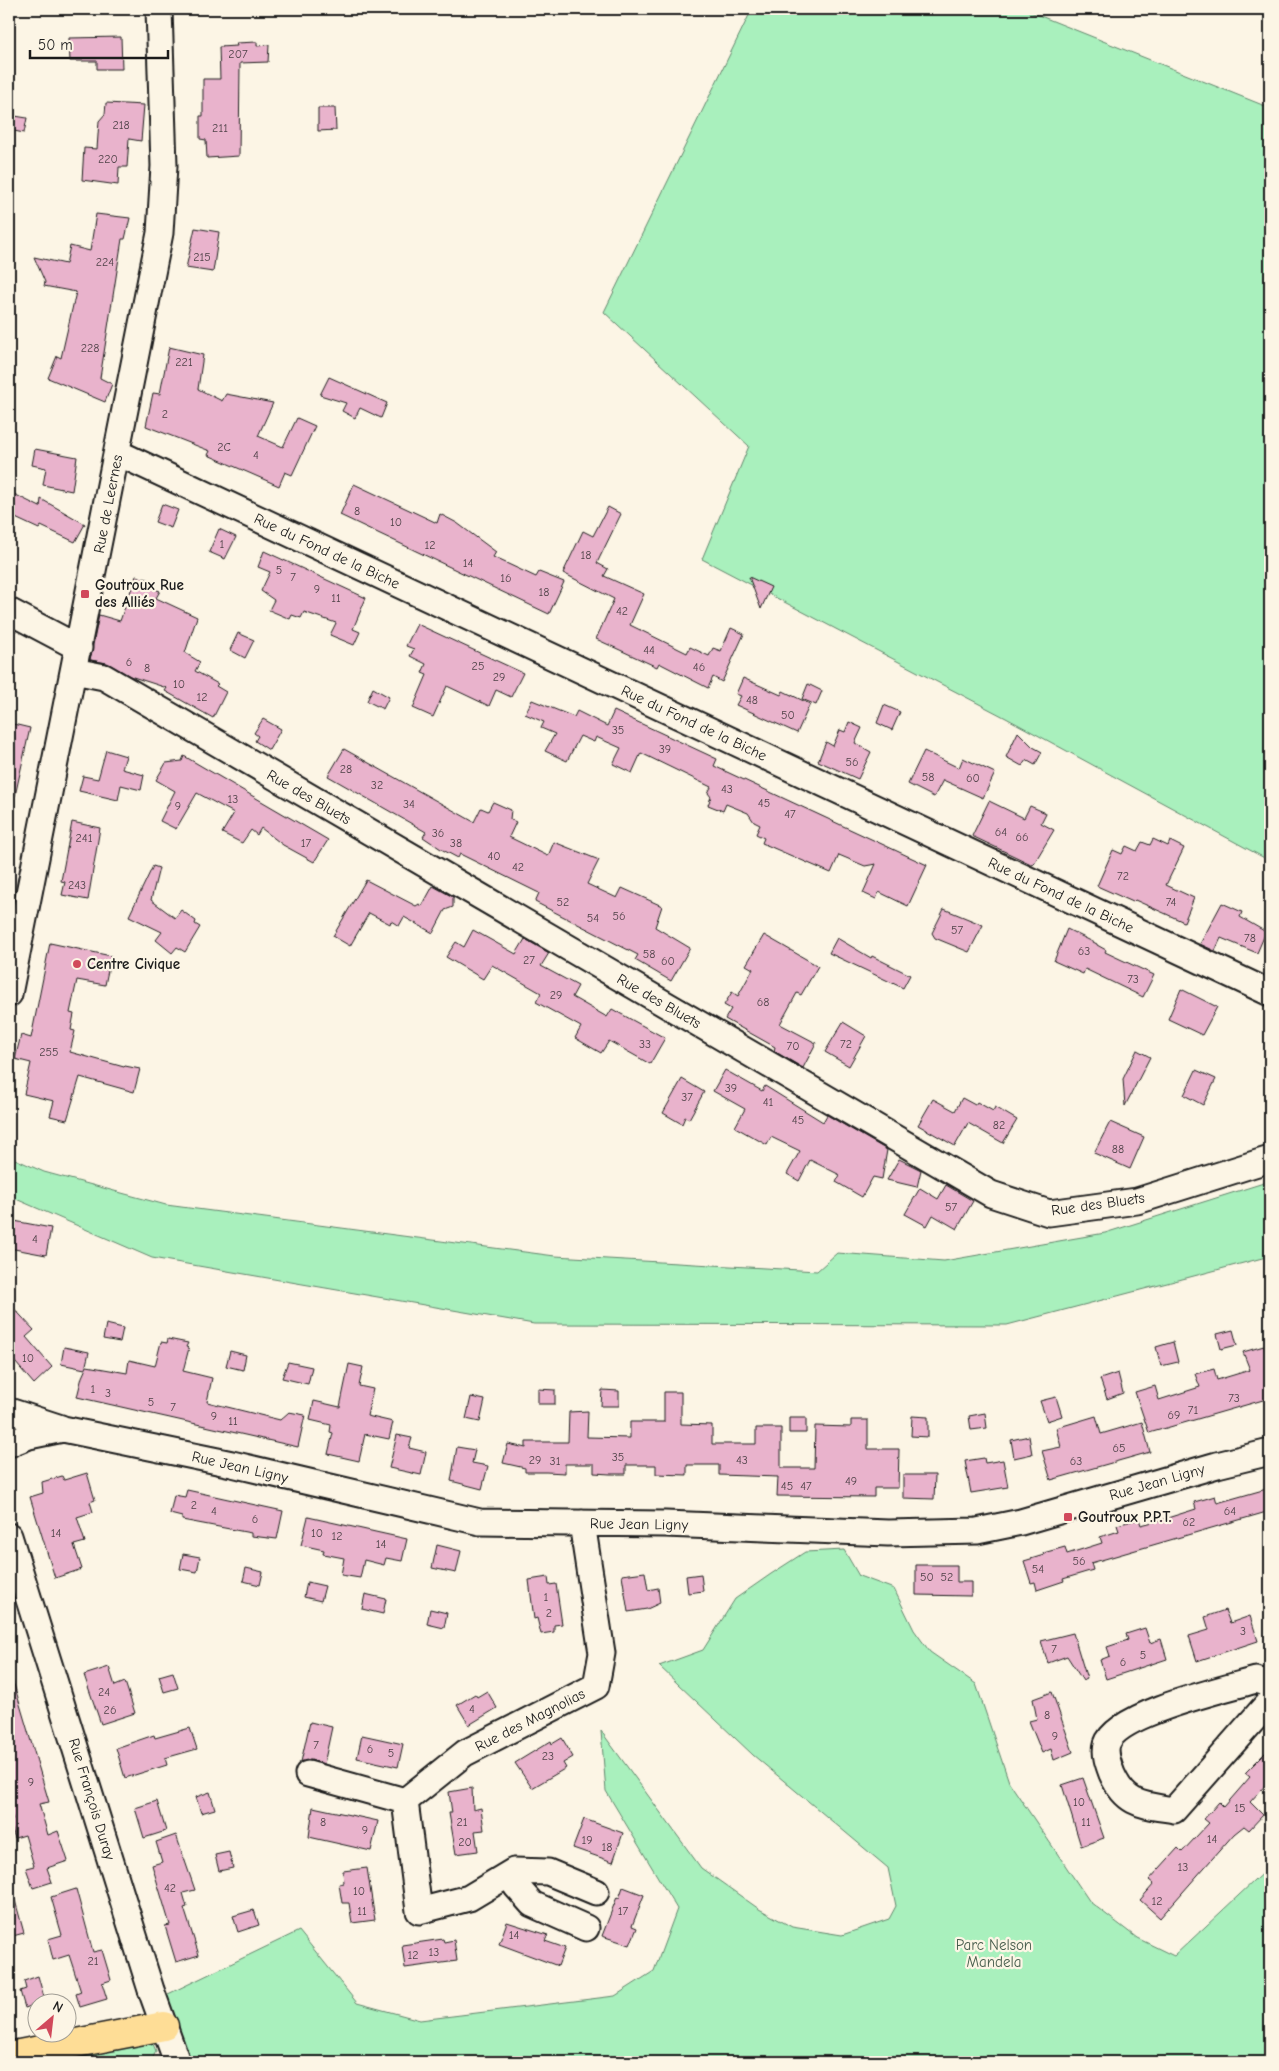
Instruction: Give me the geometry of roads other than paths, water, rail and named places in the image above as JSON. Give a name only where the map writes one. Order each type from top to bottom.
[{"type":"highway","points":[[9,2056],[164,2026]]},
{"type":"street","name":"Rue de Leernes","points":[[9,994],[118,453],[160,233],[164,166],[159,9]]},
{"type":"street","name":"Rue du Fond de la Biche","points":[[118,453],[1270,993]]},
{"type":"street","name":"Rue des Bluets","points":[[9,611],[76,660],[104,677],[991,1194],[1049,1213],[1137,1201],[1270,1159]]},
{"type":"street","points":[[9,1410],[63,1429]]},
{"type":"street","name":"Rue Jean Ligny","points":[[9,1444],[29,1436],[63,1429],[232,1464],[480,1522],[664,1524],[888,1533],[978,1531],[1020,1522],[1216,1465],[1270,1452]]},
{"type":"street","name":"Rue des Magnolias","points":[[405,1801],[465,1753],[596,1686],[602,1653],[582,1523]]},
{"type":"street","name":"Rue François Duray","points":[[9,1536],[177,2062]]},
{"type":"street","points":[[1270,1684],[1256,1680],[1164,1706],[1114,1732],[1106,1745],[1108,1763],[1118,1786],[1136,1804],[1174,1810],[1270,1701]]},
{"type":"street","points":[[308,1774],[405,1801],[419,1911],[469,1898],[514,1871],[548,1872],[596,1892]]},
{"type":"street","points":[[514,1871],[516,1886],[532,1904],[586,1928]]},
{"type":"place","name":"Goutroux Rue des Alliés","points":[[85,594]]},
{"type":"place","name":"Centre Civique","points":[[77,964]]},
{"type":"place","name":"Goutroux P.P.T.","points":[[1068,1517]]},
{"type":"park label","name":"Parc Nelson Mandela","points":[[994,1954]]}]
